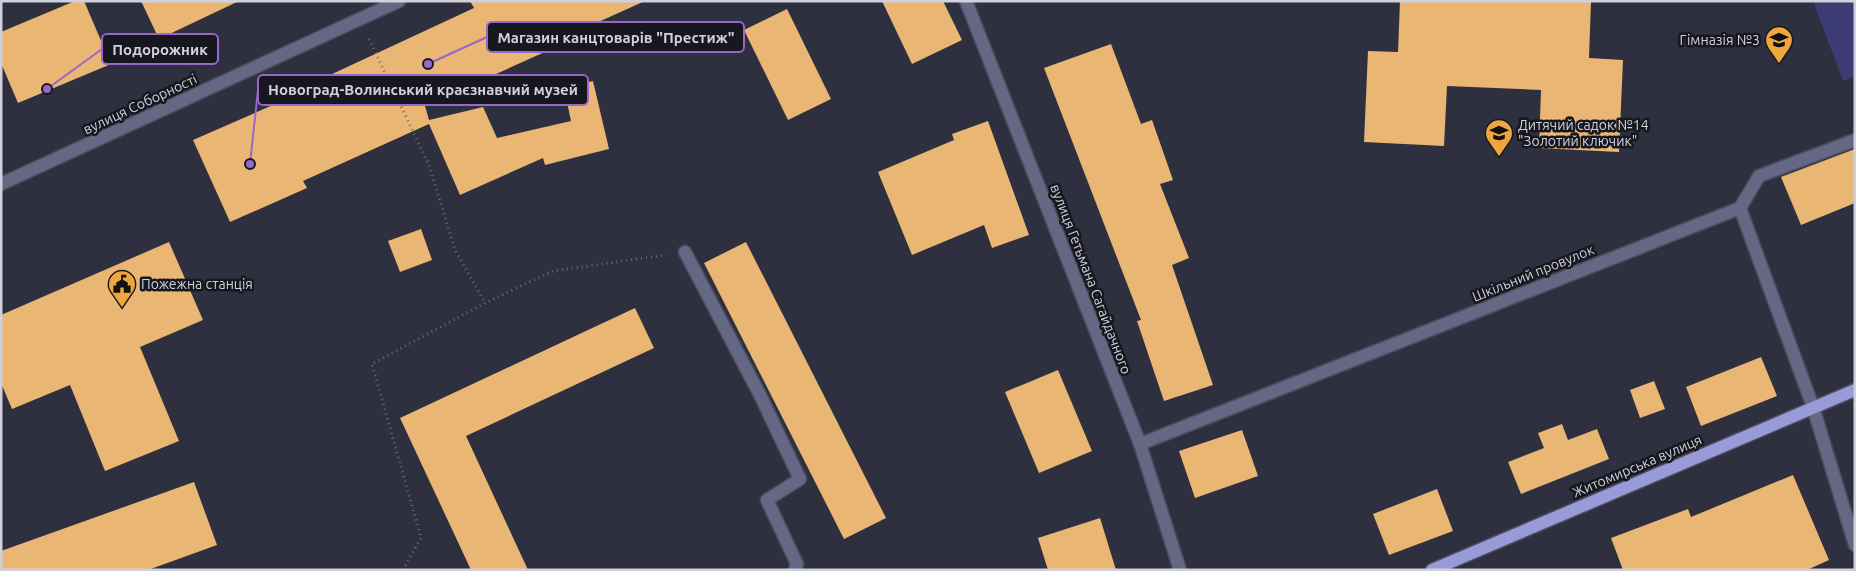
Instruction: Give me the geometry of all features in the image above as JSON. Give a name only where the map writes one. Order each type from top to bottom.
[{"type":"main road","name":"Житомирська вулиця","points":[[1432,570],[1855,390]]},
{"type":"street","name":"вулиця Соборності","points":[[1,184],[400,1]]},
{"type":"street","name":"вулиця Гетьмана Сагайдачного","points":[[966,1],[1140,444],[1180,570]]},
{"type":"street","points":[[1855,140],[1759,176],[1740,208],[1813,407],[1855,545]]},
{"type":"street","name":"Шкільний провулок","points":[[1140,444],[1740,208]]},
{"type":"street","points":[[685,252],[760,395],[800,479],[767,500],[797,564],[795,570]]},
{"type":"path","points":[[360,20],[429,165],[455,250],[485,303]]},
{"type":"path","points":[[403,570],[421,538],[372,364],[485,303],[553,271],[685,252]]},
{"type":"shaded area","points":[[1813,1],[1855,1],[1855,76],[1843,81]]},
{"type":"building","points":[[75,1],[84,1],[111,64],[18,103],[1,63],[1,32]]},
{"type":"building","points":[[141,1],[239,1],[159,39]]},
{"type":"building","points":[[470,1],[645,1],[585,28],[587,33],[425,106],[429,120],[483,107],[497,138],[571,121],[564,88],[593,81],[609,149],[545,165],[543,158],[460,195],[429,124],[303,181],[307,188],[230,222],[193,140],[289,98],[287,95],[474,8]]},
{"type":"building","points":[[882,1],[943,1],[962,40],[912,64]]},
{"type":"building","points":[[1400,1],[1591,1],[1589,58],[1623,60],[1619,152],[1539,148],[1541,90],[1447,86],[1444,146],[1364,142],[1368,51],[1398,52]]},
{"type":"building","points":[[787,9],[831,99],[788,120],[744,30]]},
{"type":"building","points":[[1111,44],[1141,124],[1152,120],[1173,180],[1160,184],[1189,258],[1172,265],[1213,385],[1164,401],[1137,321],[1141,320],[1044,68]]},
{"type":"building","points":[[988,121],[1029,235],[992,248],[984,225],[912,255],[878,172],[954,140],[952,134]]},
{"type":"building","points":[[1855,149],[1855,203],[1801,225],[1781,177]]},
{"type":"building","points":[[421,229],[432,260],[400,272],[388,241]]},
{"type":"building","points":[[169,242],[203,320],[140,347],[179,441],[105,471],[70,385],[12,409],[1,383],[1,315]]},
{"type":"building","points":[[746,242],[886,518],[844,539],[704,263]]},
{"type":"building","points":[[635,308],[654,348],[466,436],[528,570],[471,570],[400,418]]},
{"type":"building","points":[[1761,357],[1777,396],[1701,426],[1686,387]]},
{"type":"building","points":[[1058,370],[1092,451],[1039,473],[1005,392]]},
{"type":"building","points":[[1654,381],[1665,409],[1640,418],[1630,390]]},
{"type":"building","points":[[1562,424],[1568,440],[1597,429],[1609,459],[1521,494],[1508,462],[1544,448],[1538,433]]},
{"type":"building","points":[[1242,430],[1258,476],[1195,498],[1179,451]]},
{"type":"building","points":[[1793,475],[1829,560],[1807,570],[1623,570],[1611,538],[1688,509],[1691,517]]},
{"type":"building","points":[[194,482],[217,545],[148,570],[1,570],[1,551]]},
{"type":"building","points":[[1437,489],[1453,531],[1389,555],[1373,514]]},
{"type":"building","points":[[1100,518],[1116,570],[1048,570],[1038,538]]},
{"type":"place","name":"Магазин канцтоварів \"Престиж\"","points":[[428,64]]},
{"type":"place","name":"Гімназія №3","points":[[1779,64]]},
{"type":"place","name":"Подорожник","points":[[47,89]]},
{"type":"place","name":"Дитячий садок №14 \"Золотий ключик\"","points":[[1499,157]]},
{"type":"place","name":"Новоград-Волинський краєзнавчий музей","points":[[250,164]]},
{"type":"place","name":"Пожежна станція","points":[[122,308]]}]
